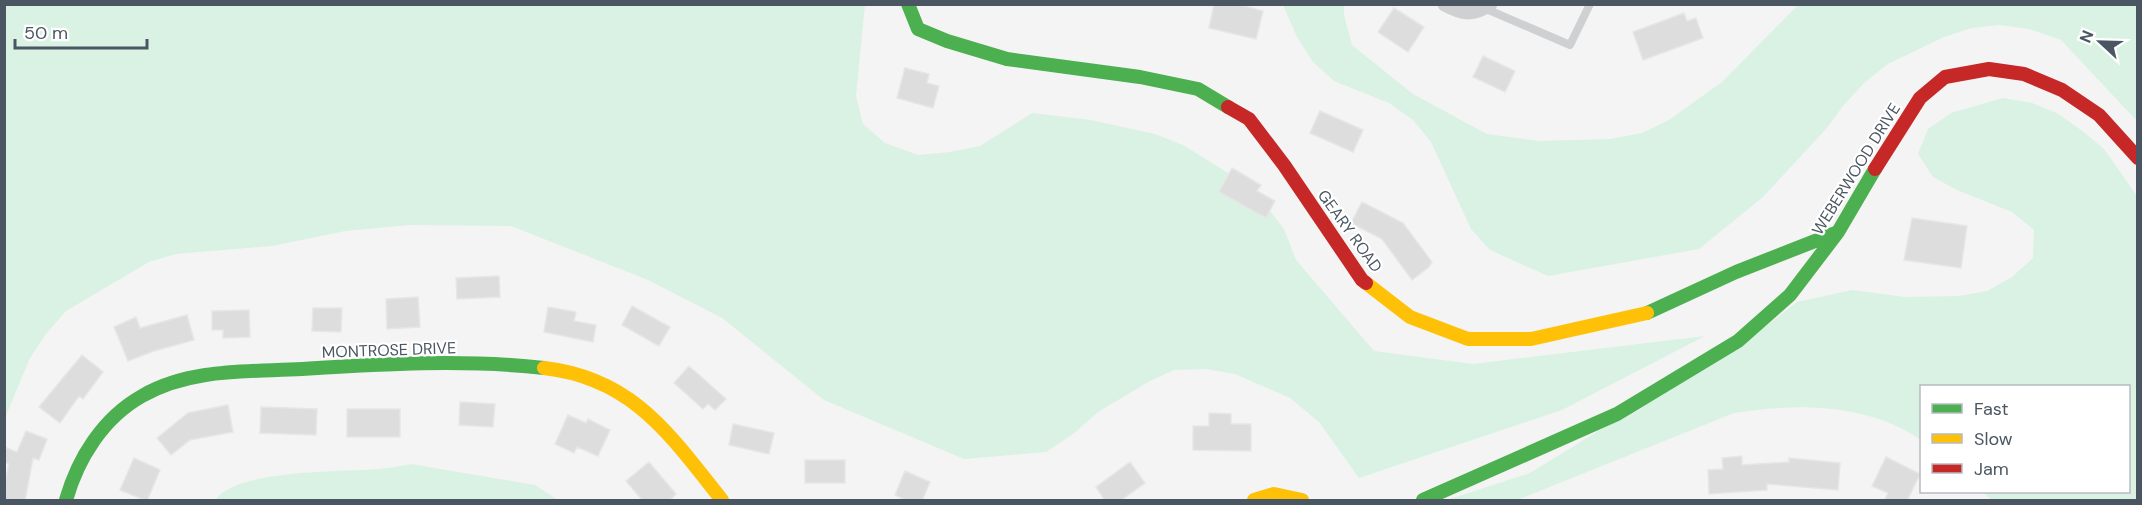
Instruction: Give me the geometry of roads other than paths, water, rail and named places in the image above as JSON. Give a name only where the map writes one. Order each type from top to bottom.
[{"type":"street","name":"GEARY ROAD","points":[[908,4],[918,29],[1007,59],[1140,77],[1198,88],[1249,119],[1284,165],[1362,280],[1410,317],[1468,339],[1531,339],[1641,316],[1736,272],[1838,232]]},
{"type":"street","points":[[1445,4],[1461,13],[1474,12],[1487,6]]},
{"type":"street","name":"WEBERWOOD DRIVE","points":[[1423,501],[1617,414],[1738,341],[1790,295],[1838,232],[1920,98],[1945,77],[1989,69],[2024,74],[2053,86],[2099,115],[2138,158]]},
{"type":"street","name":"MONTROSE DRIVE","points":[[66,501],[80,463],[102,430],[126,406],[157,388],[211,374],[435,363],[564,370],[609,386],[645,409],[722,501]]},
{"type":"street","points":[[1254,501],[1274,494],[1302,501]]},
{"type":"lane","points":[[1487,6],[1570,45],[1590,4]]}]
